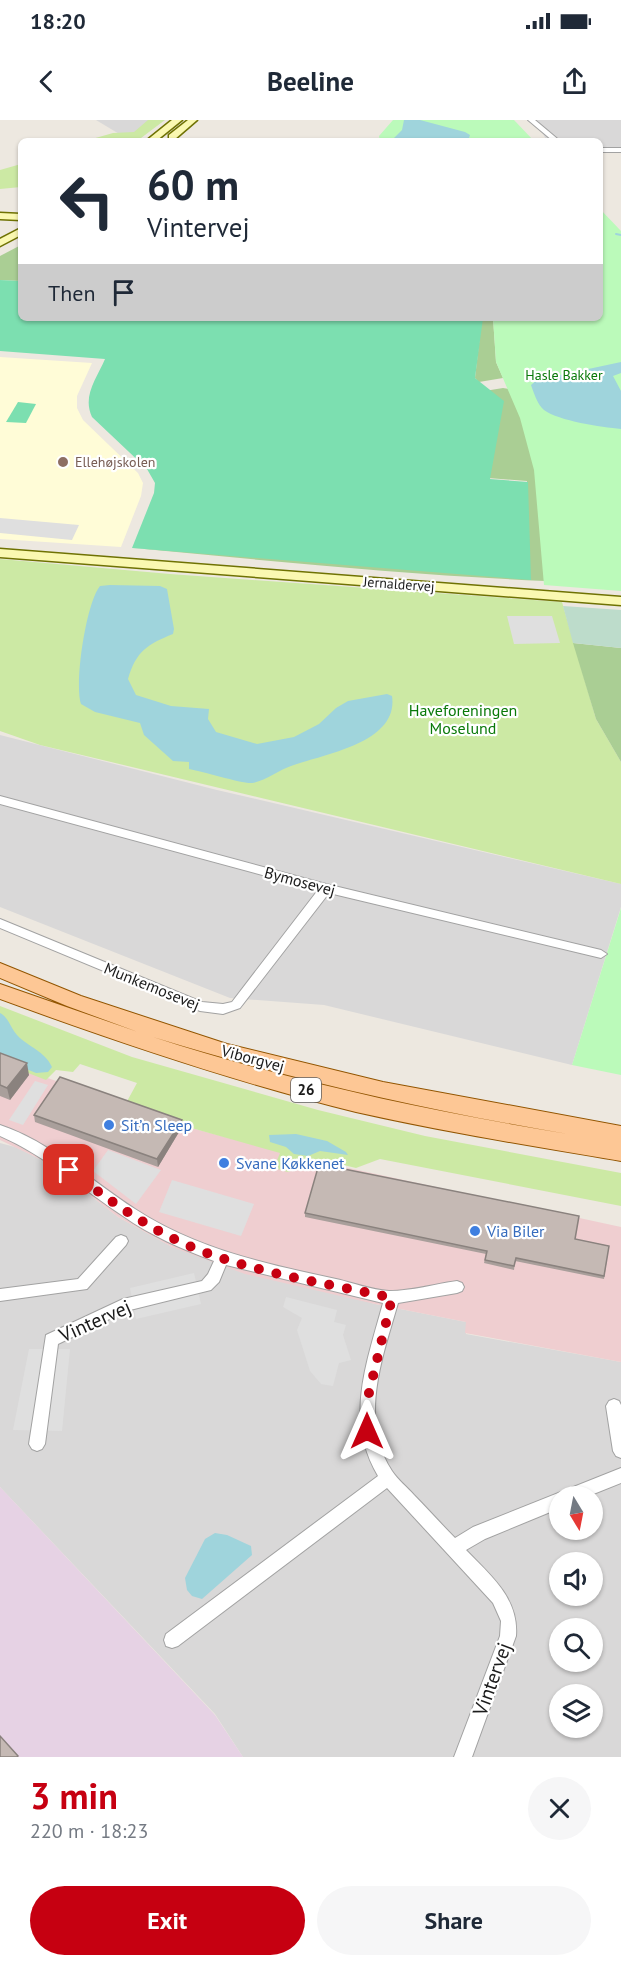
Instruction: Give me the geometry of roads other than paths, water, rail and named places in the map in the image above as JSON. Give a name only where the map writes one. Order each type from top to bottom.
[{"type":"main road","name":"Viborgvej","points":[[0,970],[79,1003],[252,1058],[365,1087],[492,1113],[621,1135]]},
{"type":"main road","name":"Viborgvej","points":[[0,991],[129,1039],[249,1076],[358,1104],[621,1152]]},
{"type":"street","points":[[154,138],[178,120]]},
{"type":"street","points":[[171,138],[193,120]]},
{"type":"street","points":[[531,120],[553,138]]},
{"type":"street","points":[[603,150],[621,150]]},
{"type":"street","points":[[0,216],[18,219]]},
{"type":"street","points":[[0,232],[18,221]]},
{"type":"street","points":[[0,243],[18,233]]},
{"type":"street","name":"Jernaldervej","points":[[0,553],[621,601]]},
{"type":"street","name":"Bymosevej","points":[[0,800],[326,888],[601,954]]},
{"type":"street","name":"Munkemosevej","points":[[0,923],[200,1006],[223,1010],[236,1005],[326,888]]},
{"type":"street","points":[[3,1135],[51,1157],[105,1198],[170,1237],[222,1257],[266,1270],[392,1298],[456,1287]]},
{"type":"street","points":[[0,1295],[82,1285],[121,1241]]},
{"type":"street","name":"Vintervej","points":[[37,1444],[51,1340],[123,1305],[206,1286],[214,1278],[222,1257]]},
{"type":"street","name":"Vintervej","points":[[392,1298],[374,1368],[366,1415],[367,1431],[374,1457],[387,1478],[499,1597],[509,1621],[508,1636],[463,1757]]},
{"type":"street","points":[[614,1406],[621,1451]]},
{"type":"street","points":[[594,1486],[621,1475]]},
{"type":"street","points":[[172,1640],[387,1478]]},
{"type":"street","points":[[453,1548],[479,1533],[549,1504]]},
{"type":"water","points":[[404,120],[420,120],[470,135],[469,138],[394,138],[402,130]]},
{"type":"water","points":[[621,362],[621,373],[613,376],[621,391],[621,429],[581,423],[551,414],[539,405],[531,385],[537,380]]},
{"type":"water","points":[[100,586],[160,586],[167,589],[173,634],[150,645],[139,655],[128,679],[136,695],[171,706],[209,709],[208,719],[216,732],[257,744],[294,737],[319,724],[336,708],[348,701],[387,694],[392,696],[391,712],[384,725],[372,736],[339,751],[291,766],[257,782],[240,782],[189,769],[189,762],[173,761],[144,735],[140,723],[95,712],[81,704],[80,662],[90,609]]},
{"type":"water","points":[[0,1013],[17,1035],[49,1062],[52,1067],[48,1072],[36,1073],[0,1058]]},
{"type":"water","points":[[296,1134],[327,1141],[348,1155],[320,1151],[308,1156],[294,1154],[286,1147],[270,1142],[269,1135]]},
{"type":"water","points":[[215,1533],[227,1535],[251,1546],[252,1555],[202,1599],[192,1596],[187,1590],[185,1578],[205,1539]]},
{"type":"waterway","points":[[616,234],[621,235]]},
{"type":"place","name":"Ellehøjskolen","points":[[63,462]]},
{"type":"place","name":"Sit’n Sleep","points":[[109,1125]]},
{"type":"place","name":"Svane Køkkenet","points":[[224,1163]]},
{"type":"place","name":"Via Biler","points":[[475,1231]]},
{"type":"park label","name":"Hasle Bakker","points":[[564,375]]},
{"type":"park label","name":"Haveforeningen Moselund","points":[[463,719]]}]
